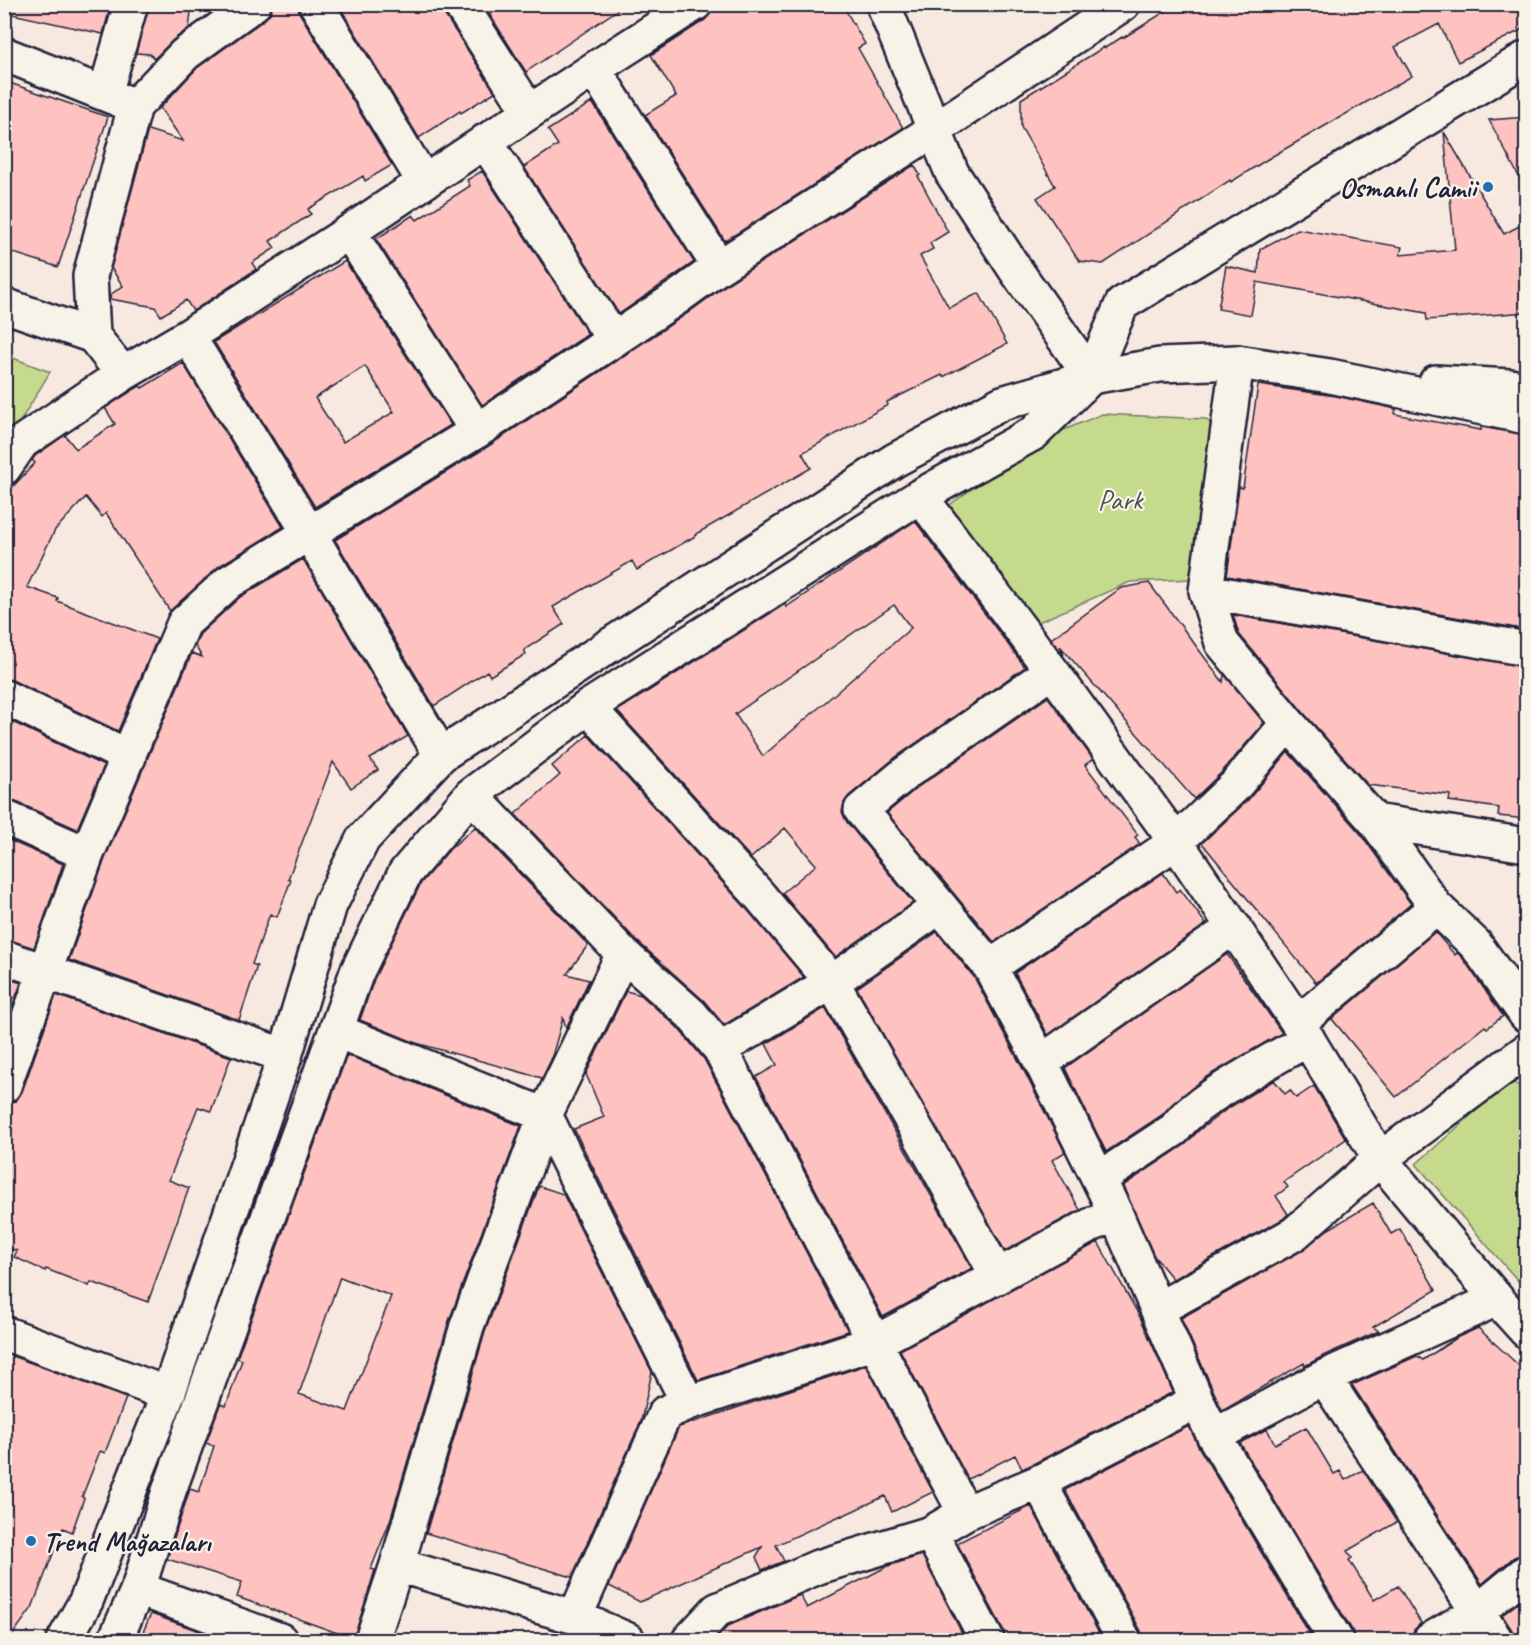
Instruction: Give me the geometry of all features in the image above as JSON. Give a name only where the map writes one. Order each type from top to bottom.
[{"type":"street","points":[[105,94],[130,4]]},
{"type":"street","points":[[93,336],[90,276],[135,106],[185,54],[254,4]]},
{"type":"street","points":[[316,4],[424,182]]},
{"type":"street","points":[[460,4],[529,111]]},
{"type":"street","points":[[4,468],[22,442],[123,374],[188,336],[349,232],[694,4]]},
{"type":"street","points":[[883,4],[952,173],[1090,377]]},
{"type":"street","points":[[4,1086],[87,854],[184,623],[229,582],[477,431],[678,297],[719,267],[934,130],[1123,4]]},
{"type":"street","points":[[4,54],[135,106]]},
{"type":"street","points":[[115,1641],[138,1589],[177,1469],[357,972],[405,873],[471,795],[588,707],[920,496],[1034,433],[1090,377],[1122,304],[1527,58]]},
{"type":"street","points":[[594,69],[719,267]]},
{"type":"street","points":[[485,141],[614,340]]},
{"type":"street","points":[[349,232],[477,431]]},
{"type":"street","points":[[4,305],[93,336],[123,374]]},
{"type":"street","points":[[188,336],[441,755]]},
{"type":"street","points":[[1237,362],[1206,591],[1222,643],[1288,723],[1375,821],[1436,908],[1476,945],[1527,1015]]},
{"type":"street","points":[[64,1641],[86,1601],[168,1394],[285,1056],[330,905],[363,839],[441,755],[895,460],[1002,403],[1090,377],[1160,365],[1237,362],[1330,376],[1527,417]]},
{"type":"street","points":[[1330,376],[1498,385],[1527,389]]},
{"type":"street","points":[[920,496],[1052,671],[1176,842],[1303,1031],[1380,1159],[1497,1299],[1527,1331]]},
{"type":"street","points":[[1206,591],[1527,649]]},
{"type":"street","points":[[1052,671],[907,772],[861,810],[990,967],[1041,1062],[1115,1212],[1214,1436],[1336,1641]]},
{"type":"street","points":[[4,697],[129,757]]},
{"type":"street","points":[[588,707],[759,895],[832,981],[927,1146],[998,1277]]},
{"type":"street","points":[[990,967],[1176,842],[1235,786],[1288,723]]},
{"type":"street","points":[[471,795],[623,954],[691,1014],[720,1049],[965,1513]]},
{"type":"street","points":[[4,817],[87,854]]},
{"type":"street","points":[[1375,821],[1527,845]]},
{"type":"street","points":[[720,1049],[832,981],[939,907]]},
{"type":"street","points":[[1099,1179],[1175,1129],[1180,1121],[1207,1100],[1303,1031],[1436,908]]},
{"type":"street","points":[[1041,1062],[1234,927]]},
{"type":"street","points":[[372,1641],[397,1565],[467,1326],[545,1115],[623,954]]},
{"type":"street","points":[[4,957],[285,1056]]},
{"type":"street","points":[[337,1031],[545,1115],[688,1403]]},
{"type":"street","points":[[1158,1309],[1294,1234],[1380,1159],[1527,1051]]},
{"type":"street","points":[[575,1617],[665,1413],[688,1403],[876,1342],[1115,1212]]},
{"type":"street","points":[[1214,1436],[1324,1377],[1497,1299]]},
{"type":"street","points":[[4,1333],[168,1394]]},
{"type":"street","points":[[1324,1377],[1496,1641]]},
{"type":"street","points":[[689,1641],[717,1610],[818,1567],[931,1533],[965,1513],[1039,1482],[1197,1401]]},
{"type":"street","points":[[1039,1482],[1124,1641]]},
{"type":"street","points":[[931,1533],[987,1641]]},
{"type":"street","points":[[397,1565],[575,1617],[628,1641]]},
{"type":"street","points":[[1430,1641],[1477,1612],[1527,1572]]},
{"type":"street","points":[[138,1589],[280,1641]]},
{"type":"green space","points":[[5,355],[50,372],[5,447]]},
{"type":"green space","name":"Park","points":[[1102,414],[1205,419],[1219,429],[1192,579],[1130,582],[1027,627],[943,510],[1033,443]]},
{"type":"green space","points":[[1511,1080],[1526,1092],[1526,1290],[1416,1164]]},
{"type":"building","points":[[13,4],[111,4],[103,34],[12,14]]},
{"type":"building","points":[[149,4],[166,4],[166,9],[191,12],[189,28],[154,59],[150,54],[136,53]]},
{"type":"building","points":[[272,4],[297,4],[300,14],[392,165],[365,181],[363,176],[308,209],[311,214],[270,241],[275,248],[252,263],[256,269],[193,311],[186,300],[161,316],[155,307],[110,299],[110,295],[123,286],[111,268],[148,130],[183,141],[160,108],[197,68],[265,19],[271,12]]},
{"type":"building","points":[[338,4],[441,4],[444,14],[495,92],[461,113],[460,111],[419,138]]},
{"type":"building","points":[[483,4],[626,4],[526,72]]},
{"type":"building","points":[[714,4],[842,4],[865,44],[858,48],[903,128],[725,241],[645,115],[676,96],[651,55],[705,20]]},
{"type":"building","points":[[1177,4],[1527,4],[1527,27],[1458,62],[1439,24],[1395,47],[1412,76],[1231,182],[1230,180],[1103,264],[1079,261],[1037,198],[1055,186],[1021,127],[1021,99]]},
{"type":"building","points":[[4,81],[108,117],[58,267],[4,250]]},
{"type":"building","points":[[592,102],[694,262],[619,314],[524,167],[558,145],[548,130]]},
{"type":"building","points":[[1527,117],[1527,192],[1489,120]]},
{"type":"building","points":[[1444,132],[1504,234],[1527,222],[1527,312],[1427,320],[1426,313],[1257,282],[1251,315],[1218,309],[1226,266],[1258,273],[1260,249],[1298,229],[1402,247],[1400,255],[1455,250]]},
{"type":"building","points":[[914,165],[948,232],[930,243],[933,249],[920,256],[949,308],[979,293],[1007,344],[943,377],[942,375],[887,402],[888,405],[802,453],[811,468],[637,570],[632,561],[553,607],[564,624],[524,650],[526,654],[490,676],[487,671],[434,706],[335,540],[487,447],[688,313],[730,282]]},
{"type":"building","points":[[482,171],[588,334],[482,405],[376,239],[413,215],[417,220],[470,186],[467,180]]},
{"type":"building","points":[[345,261],[451,425],[315,507],[214,342]],"holes":[[[365,366],[394,412],[343,442],[315,398]]]},
{"type":"building","points":[[183,363],[283,527],[219,566],[170,611],[106,513],[102,517],[86,497],[55,530],[27,587],[58,598],[57,601],[157,639],[118,731],[12,680],[4,679],[4,496],[35,463],[32,460],[35,456],[65,435],[76,449],[115,424],[105,408]]},
{"type":"building","points":[[1258,385],[1336,396],[1396,409],[1395,414],[1420,419],[1481,430],[1481,427],[1527,435],[1527,630],[1227,576],[1239,487],[1243,488]]},
{"type":"building","points":[[915,521],[1025,667],[896,757],[849,796],[844,803],[842,812],[847,822],[913,903],[835,957],[782,893],[816,865],[785,828],[751,858],[617,711],[785,604],[786,607]],"holes":[[[894,605],[911,628],[763,756],[735,714]]]},
{"type":"building","points":[[303,559],[408,736],[370,759],[378,770],[351,788],[333,762],[288,879],[291,880],[277,917],[270,914],[252,964],[257,966],[239,1020],[69,960],[104,861],[192,653],[202,657],[195,646],[200,634],[240,597]]},
{"type":"building","points":[[1149,583],[1223,682],[1224,674],[1264,723],[1221,773],[1194,799],[1060,646],[1064,655],[1051,639],[1121,588]]},
{"type":"building","points":[[1233,615],[1527,667],[1527,819],[1498,816],[1499,808],[1449,801],[1450,795],[1368,785],[1302,711],[1239,634]]},
{"type":"building","points":[[1048,697],[1093,759],[1085,765],[1138,835],[1135,837],[1140,844],[994,942],[887,813],[918,787]]},
{"type":"building","points":[[4,718],[104,766],[77,829],[12,800],[4,799]]},
{"type":"building","points":[[588,735],[745,907],[804,977],[724,1025],[703,1000],[636,940],[515,814],[560,775],[552,766]]},
{"type":"building","points":[[1288,752],[1360,833],[1411,904],[1316,983],[1202,843],[1248,800]]},
{"type":"building","points":[[475,827],[588,945],[567,974],[589,980],[566,1028],[563,1018],[551,1060],[542,1078],[416,1043],[360,1020],[374,979],[421,883],[450,849]]},
{"type":"building","points":[[4,838],[63,864],[34,948],[4,939]]},
{"type":"building","points":[[1163,873],[1176,892],[1180,889],[1206,924],[1048,1035],[1015,973]]},
{"type":"building","points":[[937,932],[974,977],[1024,1071],[1065,1152],[1052,1160],[1080,1210],[1005,1251],[857,988]]},
{"type":"building","points":[[1435,932],[1455,955],[1457,953],[1462,957],[1503,1016],[1487,1028],[1485,1026],[1396,1097],[1332,1019]]},
{"type":"building","points":[[1227,954],[1282,1033],[1206,1077],[1162,1115],[1106,1152],[1065,1068]]},
{"type":"building","points":[[4,977],[21,983],[4,1029]]},
{"type":"building","points":[[626,991],[641,995],[677,1027],[704,1059],[848,1331],[698,1380],[574,1129],[604,1117],[586,1074]]},
{"type":"building","points":[[56,995],[231,1057],[211,1111],[198,1107],[169,1180],[189,1188],[148,1302],[91,1282],[89,1286],[46,1269],[45,1271],[14,1257],[17,1251],[4,1246],[4,1104],[16,1101],[22,1092]]},
{"type":"building","points":[[825,1008],[972,1268],[883,1317],[756,1077],[777,1065],[766,1044]]},
{"type":"building","points":[[347,1055],[521,1126],[449,1321],[390,1521],[371,1569],[375,1570],[354,1639],[237,1597],[242,1582],[167,1559],[190,1489],[199,1492],[214,1446],[206,1443],[220,1404],[226,1406],[242,1360],[237,1358]],"holes":[[[340,1277],[391,1296],[347,1411],[299,1394]]]},
{"type":"building","points":[[1274,1080],[1285,1094],[1290,1090],[1296,1098],[1314,1086],[1346,1139],[1284,1182],[1288,1187],[1276,1196],[1288,1214],[1283,1219],[1173,1279],[1154,1256],[1123,1186],[1186,1144],[1198,1131],[1227,1109]]},
{"type":"building","points":[[539,1186],[563,1194],[652,1372],[641,1421],[572,1577],[426,1533],[485,1332]]},
{"type":"building","points":[[1373,1203],[1391,1234],[1400,1229],[1436,1290],[1373,1327],[1379,1331],[1305,1366],[1304,1363],[1222,1410],[1181,1318],[1303,1250],[1327,1230]]},
{"type":"building","points":[[1098,1242],[1141,1319],[1173,1392],[1022,1469],[1015,1455],[968,1479],[900,1350]]},
{"type":"building","points":[[1478,1328],[1527,1373],[1527,1554],[1514,1557],[1482,1584],[1352,1385],[1417,1356],[1423,1360],[1458,1337]]},
{"type":"building","points":[[4,1353],[126,1398],[105,1453],[100,1451],[82,1497],[84,1498],[72,1532],[63,1528],[32,1608],[8,1641],[4,1641]]},
{"type":"building","points":[[866,1365],[933,1492],[892,1512],[885,1496],[776,1545],[784,1561],[762,1570],[756,1557],[762,1547],[640,1602],[609,1586],[679,1427]]},
{"type":"building","points":[[1189,1426],[1198,1446],[1314,1641],[1143,1641],[1141,1631],[1065,1490]]},
{"type":"building","points":[[1306,1427],[1334,1474],[1340,1471],[1345,1480],[1363,1470],[1397,1522],[1347,1551],[1352,1558],[1349,1560],[1374,1600],[1398,1586],[1421,1623],[1414,1630],[1411,1641],[1355,1641],[1352,1630],[1240,1443],[1267,1429],[1275,1444]]},
{"type":"building","points":[[1031,1506],[1103,1641],[1006,1641],[1004,1631],[957,1543]]},
{"type":"building","points":[[922,1555],[966,1641],[714,1641],[728,1626],[800,1595],[807,1608],[888,1566]]},
{"type":"building","points":[[1527,1596],[1527,1641],[1514,1641],[1512,1630],[1502,1615]]},
{"type":"building","points":[[151,1614],[205,1633],[221,1641],[139,1641]]},
{"type":"place","name":"Osmanlı Camii","points":[[1488,187]]},
{"type":"place","name":"Trend Mağazaları","points":[[31,1541]]}]
